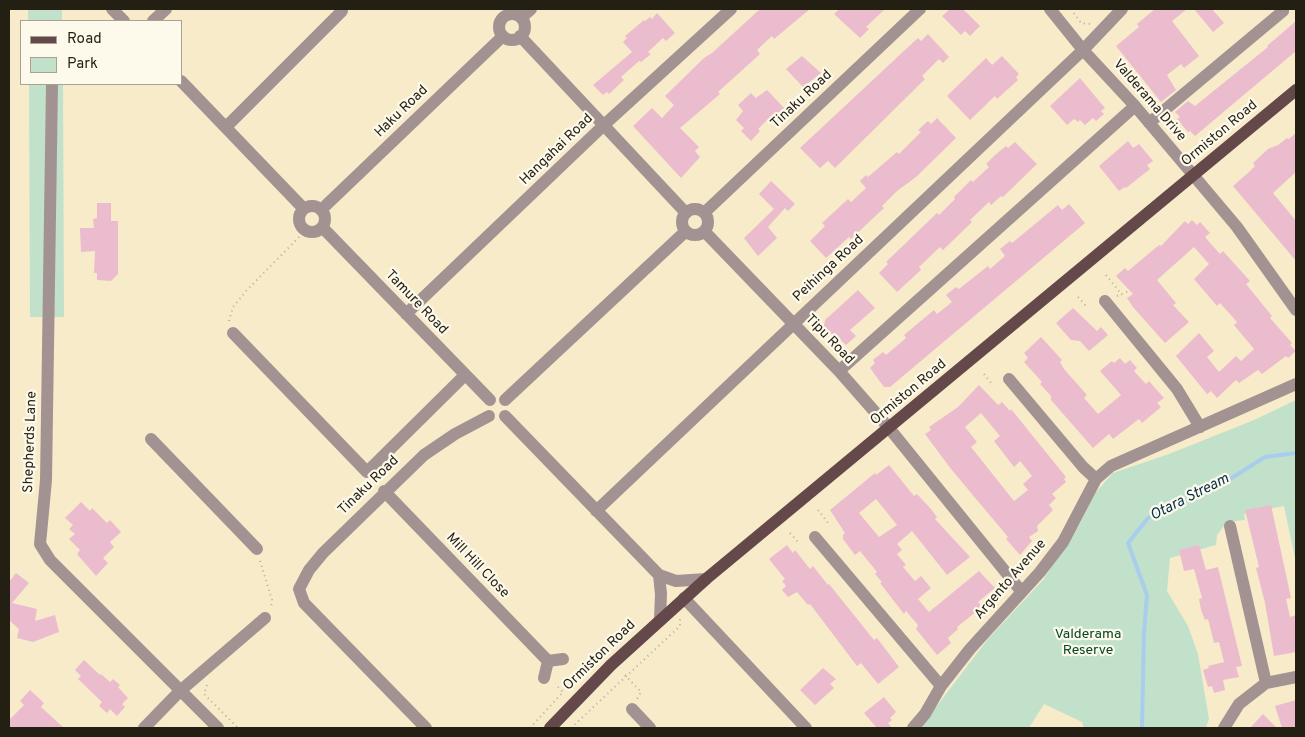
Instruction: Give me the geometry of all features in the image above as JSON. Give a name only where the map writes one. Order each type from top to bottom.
[{"type":"main road","name":"Ormiston Road","points":[[550,728],[587,689],[660,619],[706,579],[1296,90]]},
{"type":"street","points":[[112,9],[123,20]]},
{"type":"street","points":[[154,20],[166,9]]},
{"type":"street","points":[[521,18],[532,9]]},
{"type":"street","name":"Hangahai Road","points":[[406,314],[604,126],[731,9]]},
{"type":"street","name":"Tinaku Road","points":[[704,213],[920,9]]},
{"type":"street","name":"Valderama Drive","points":[[1050,9],[1083,50],[1135,106],[1237,228],[1296,310]]},
{"type":"street","name":"Peihinga Road","points":[[596,510],[1083,50],[1122,9]]},
{"type":"street","points":[[1149,123],[1282,9]]},
{"type":"street","points":[[226,127],[342,12]]},
{"type":"street","points":[[514,14],[521,18],[524,25],[520,36],[510,39],[503,36],[499,29],[503,18],[514,14]]},
{"type":"street","name":"Haku Road","points":[[321,210],[503,36]]},
{"type":"street","points":[[520,36],[686,213]]},
{"type":"street","points":[[182,82],[304,209]]},
{"type":"street","name":"Shepherds Lane","points":[[52,85],[46,480],[40,544],[50,560],[218,728]]},
{"type":"street","points":[[839,371],[1135,106]]},
{"type":"street","points":[[313,206],[321,210],[324,216],[322,227],[313,232],[306,230],[300,222],[304,209],[313,206]]},
{"type":"street","points":[[697,209],[704,213],[708,224],[704,231],[693,234],[686,231],[682,224],[686,213],[697,209]]},
{"type":"street","name":"Tamure Road","points":[[322,227],[490,400]]},
{"type":"street","points":[[505,400],[686,231]]},
{"type":"street","name":"Tipu Road","points":[[704,231],[839,371],[890,428],[1021,591]]},
{"type":"street","points":[[1105,301],[1177,390],[1200,427]]},
{"type":"street","points":[[233,333],[367,472],[465,374]]},
{"type":"street","points":[[1010,379],[1083,467],[1096,479]]},
{"type":"street","name":"Argento Avenue","points":[[913,728],[925,714],[942,686],[970,649],[1040,572],[1063,542],[1096,479],[1110,466],[1296,384]]},
{"type":"street","points":[[496,397],[505,400],[508,406],[505,416],[495,419],[489,416],[486,406],[490,400],[496,397]]},
{"type":"street","name":"Tinaku Road","points":[[426,728],[304,603],[299,589],[309,570],[384,491],[424,455],[455,434],[489,416]]},
{"type":"street","points":[[505,416],[659,575],[676,581],[706,579]]},
{"type":"street","points":[[151,440],[256,549]]},
{"type":"street","name":"Mill Hill Close","points":[[384,491],[548,661]]},
{"type":"street","points":[[1230,526],[1266,683]]},
{"type":"street","points":[[815,537],[942,686]]},
{"type":"street","points":[[659,575],[662,594],[660,619]]},
{"type":"street","points":[[684,598],[806,728]]},
{"type":"street","points":[[144,728],[180,692],[265,618]]},
{"type":"street","points":[[547,678],[548,661],[563,659]]},
{"type":"street","points":[[1224,728],[1239,704],[1266,683],[1296,677]]},
{"type":"street","points":[[632,709],[650,728]]},
{"type":"path","points":[[1071,9],[1081,23],[1089,25],[1094,20]]},
{"type":"path","points":[[233,333],[229,318],[233,307],[306,230]]},
{"type":"path","points":[[1106,275],[1122,294]]},
{"type":"path","points":[[1078,297],[1086,306]]},
{"type":"path","points":[[984,374],[992,384]]},
{"type":"path","points":[[818,510],[828,523]]},
{"type":"path","points":[[790,533],[799,543]]},
{"type":"path","points":[[256,549],[272,600],[271,608],[265,618]]},
{"type":"path","points":[[571,728],[680,626],[680,620]]},
{"type":"path","points":[[625,676],[641,692],[632,709]]},
{"type":"path","points":[[530,728],[563,692],[547,678]]},
{"type":"path","points":[[209,682],[204,694],[238,728]]},
{"type":"green space","points":[[28,9],[62,9],[62,20],[28,20]]},
{"type":"green space","points":[[29,85],[63,85],[64,317],[30,317]]},
{"type":"green space","name":"Valderama Reserve","points":[[1296,400],[1296,563],[1284,506],[1244,514],[1245,520],[1227,522],[1217,535],[1216,545],[1170,558],[1167,591],[1188,626],[1198,654],[1209,719],[1206,728],[1084,728],[1082,722],[1044,704],[1029,728],[920,728],[988,639],[1043,580],[1078,527],[1095,493],[1113,473],[1169,454],[1254,420]]},
{"type":"building","points":[[760,9],[810,9],[774,39],[772,36],[757,50],[760,54],[718,92],[720,94],[680,128],[699,147],[695,151],[700,157],[681,178],[633,126],[652,108],[662,118],[674,105],[665,96],[704,58],[712,53]]},
{"type":"building","points":[[839,9],[885,9],[866,27],[869,29],[860,38],[834,14]]},
{"type":"building","points":[[950,9],[963,9],[980,26],[970,36],[965,31],[961,35],[942,16]]},
{"type":"building","points":[[1155,9],[1187,9],[1172,21],[1199,56],[1184,68],[1181,64],[1167,75],[1176,90],[1161,102],[1116,46],[1139,27],[1137,24]]},
{"type":"building","points":[[1194,9],[1212,9],[1224,23],[1213,32]]},
{"type":"building","points":[[657,13],[675,33],[666,41],[663,38],[648,52],[651,54],[641,62],[639,61],[621,77],[624,80],[609,94],[607,92],[603,95],[593,85],[632,52],[623,42],[627,38],[625,36],[644,20],[650,17],[652,19]]},
{"type":"building","points":[[1296,21],[1296,51],[1195,136],[1190,131],[1188,132],[1177,119],[1180,117],[1175,112],[1188,101],[1195,106],[1268,47]]},
{"type":"building","points":[[928,34],[949,57],[943,63],[939,59],[922,76],[925,79],[835,168],[828,161],[820,168],[800,148],[918,38],[921,41]]},
{"type":"building","points":[[802,56],[821,73],[803,87],[786,69]]},
{"type":"building","points":[[1002,56],[1019,74],[1016,77],[1018,80],[997,99],[995,96],[970,120],[947,96],[986,58],[992,65]]},
{"type":"building","points":[[1080,78],[1105,108],[1101,111],[1104,114],[1096,121],[1093,118],[1085,125],[1080,120],[1078,122],[1074,119],[1067,125],[1050,106]]},
{"type":"building","points":[[767,90],[784,108],[775,116],[773,114],[758,129],[760,131],[751,141],[741,131],[744,128],[736,120],[743,111],[738,105],[751,93],[756,98]]},
{"type":"building","points":[[937,118],[956,138],[916,177],[897,191],[882,206],[884,208],[851,239],[849,237],[826,258],[810,241],[825,226],[822,223],[848,199],[851,202],[866,188],[860,181],[866,175],[868,177],[897,152],[899,154],[921,132],[918,130],[928,121],[931,124]]},
{"type":"building","points":[[1296,133],[1296,172],[1273,193],[1296,221],[1296,261],[1233,186],[1255,166],[1253,163],[1268,149],[1278,145],[1287,138],[1289,139]]},
{"type":"building","points":[[1128,141],[1133,148],[1139,144],[1153,161],[1147,165],[1150,169],[1126,188],[1119,191],[1099,166]]},
{"type":"building","points":[[1015,142],[1037,164],[1003,197],[1001,196],[991,205],[989,202],[970,220],[972,222],[943,250],[940,247],[919,267],[921,270],[897,292],[879,273],[888,264],[886,262],[937,213],[939,215],[971,180],[973,182],[989,167],[986,164],[995,155],[1006,146],[1008,148]]},
{"type":"building","points":[[771,181],[795,204],[788,211],[785,208],[768,227],[777,238],[758,256],[744,238],[774,209],[759,194]]},
{"type":"building","points":[[97,203],[111,203],[111,221],[118,221],[118,274],[111,281],[97,280],[97,273],[94,273],[95,251],[81,252],[80,228],[94,228],[93,219],[97,218]]},
{"type":"building","points":[[1069,204],[1085,223],[890,387],[884,387],[870,368],[875,363],[873,360],[883,352],[886,355],[906,338],[904,335],[934,310],[937,314],[952,302],[946,295],[956,287],[959,289],[988,266],[990,269],[1005,256],[1000,249],[1010,241],[1012,243],[1058,205],[1062,210]]},
{"type":"building","points":[[1192,220],[1197,225],[1200,222],[1210,233],[1205,237],[1220,254],[1223,251],[1250,281],[1246,284],[1272,316],[1270,318],[1292,343],[1290,345],[1296,351],[1262,374],[1258,370],[1239,383],[1236,380],[1217,398],[1211,391],[1207,394],[1176,356],[1199,333],[1214,351],[1207,357],[1219,372],[1236,356],[1241,361],[1254,349],[1234,325],[1237,322],[1220,303],[1217,306],[1194,279],[1209,264],[1194,247],[1157,280],[1176,303],[1173,305],[1189,322],[1165,343],[1133,307],[1127,298],[1133,294],[1116,276],[1125,268],[1128,271],[1159,245],[1161,246],[1185,221],[1188,224]]},
{"type":"building","points":[[858,290],[875,308],[850,330],[856,336],[846,345],[839,338],[837,340],[824,326],[825,320]]},
{"type":"building","points":[[1073,308],[1097,331],[1101,327],[1108,335],[1089,351],[1080,341],[1071,340],[1056,323]]},
{"type":"building","points":[[1041,337],[1062,360],[1060,362],[1064,369],[1087,395],[1084,398],[1098,414],[1121,395],[1100,371],[1112,361],[1114,363],[1120,358],[1125,364],[1130,360],[1137,368],[1134,371],[1146,384],[1149,381],[1164,398],[1157,403],[1161,407],[1142,423],[1139,419],[1113,439],[1109,434],[1093,448],[1051,400],[1051,396],[1040,384],[1042,382],[1024,362],[1028,358],[1024,353]]},
{"type":"building","points":[[979,385],[998,405],[1002,402],[1010,411],[1011,409],[1066,477],[1064,479],[1066,482],[1052,494],[1056,498],[1049,505],[1053,510],[1037,526],[1038,531],[1029,537],[1032,541],[1020,555],[1006,539],[1008,537],[951,469],[925,434],[931,430],[929,427],[958,407]],"holes":[[[981,413],[1000,436],[994,441],[1014,467],[1020,461],[1032,476],[1023,484],[1028,490],[1014,501],[971,447],[977,442],[965,427]]]},
{"type":"building","points":[[889,465],[914,496],[917,494],[931,509],[937,517],[935,519],[970,557],[947,575],[912,531],[897,544],[902,550],[897,554],[906,565],[903,567],[915,581],[921,576],[931,588],[918,599],[929,612],[979,571],[995,588],[978,602],[982,607],[957,627],[958,629],[948,638],[951,643],[937,655],[916,629],[918,625],[906,611],[904,614],[880,583],[882,582],[875,574],[877,572],[860,551],[855,555],[843,539],[845,533],[830,510],[875,473],[876,475]],"holes":[[[876,499],[897,525],[879,537],[859,513]]]},
{"type":"building","points":[[81,502],[90,511],[92,508],[107,523],[110,520],[121,532],[110,542],[114,547],[103,558],[108,563],[96,576],[77,554],[80,550],[69,539],[75,534],[69,529],[73,525],[65,518]]},
{"type":"building","points":[[1271,505],[1291,598],[1286,599],[1290,617],[1296,615],[1296,652],[1274,656],[1265,603],[1256,568],[1259,567],[1245,510]]},
{"type":"building","points":[[787,545],[793,553],[795,550],[810,569],[813,566],[874,640],[877,638],[899,667],[878,684],[861,663],[857,666],[810,604],[808,605],[797,592],[788,597],[782,590],[786,586],[782,581],[785,579],[769,559]]},
{"type":"building","points":[[1199,545],[1206,570],[1218,567],[1242,666],[1236,667],[1239,677],[1223,680],[1225,690],[1214,693],[1212,686],[1208,687],[1203,670],[1209,668],[1208,666],[1224,662],[1219,642],[1214,643],[1208,619],[1205,620],[1201,610],[1199,599],[1202,598],[1194,569],[1184,571],[1179,550]]},
{"type":"building","points":[[16,573],[29,583],[12,603],[37,609],[35,621],[55,615],[59,632],[33,642],[17,638],[19,629],[9,620],[9,582]]},
{"type":"building","points":[[84,660],[110,682],[113,679],[120,685],[118,687],[128,698],[122,704],[125,707],[117,716],[110,709],[107,713],[99,706],[102,702],[78,679],[81,676],[75,670]]},
{"type":"building","points":[[823,668],[836,679],[830,684],[834,688],[815,705],[800,690]]},
{"type":"building","points":[[30,690],[44,703],[41,707],[64,728],[9,728],[9,720],[24,705],[20,701]]},
{"type":"building","points":[[884,697],[896,712],[888,723],[892,728],[877,728],[864,713]]},
{"type":"building","points":[[1296,700],[1296,728],[1282,728],[1275,706]]},
{"type":"building","points":[[1263,714],[1277,728],[1250,728]]},
{"type":"waterway","name":"Otara Stream","points":[[1142,728],[1144,633],[1147,595],[1128,543],[1148,518],[1219,486],[1265,457],[1296,453]]}]
